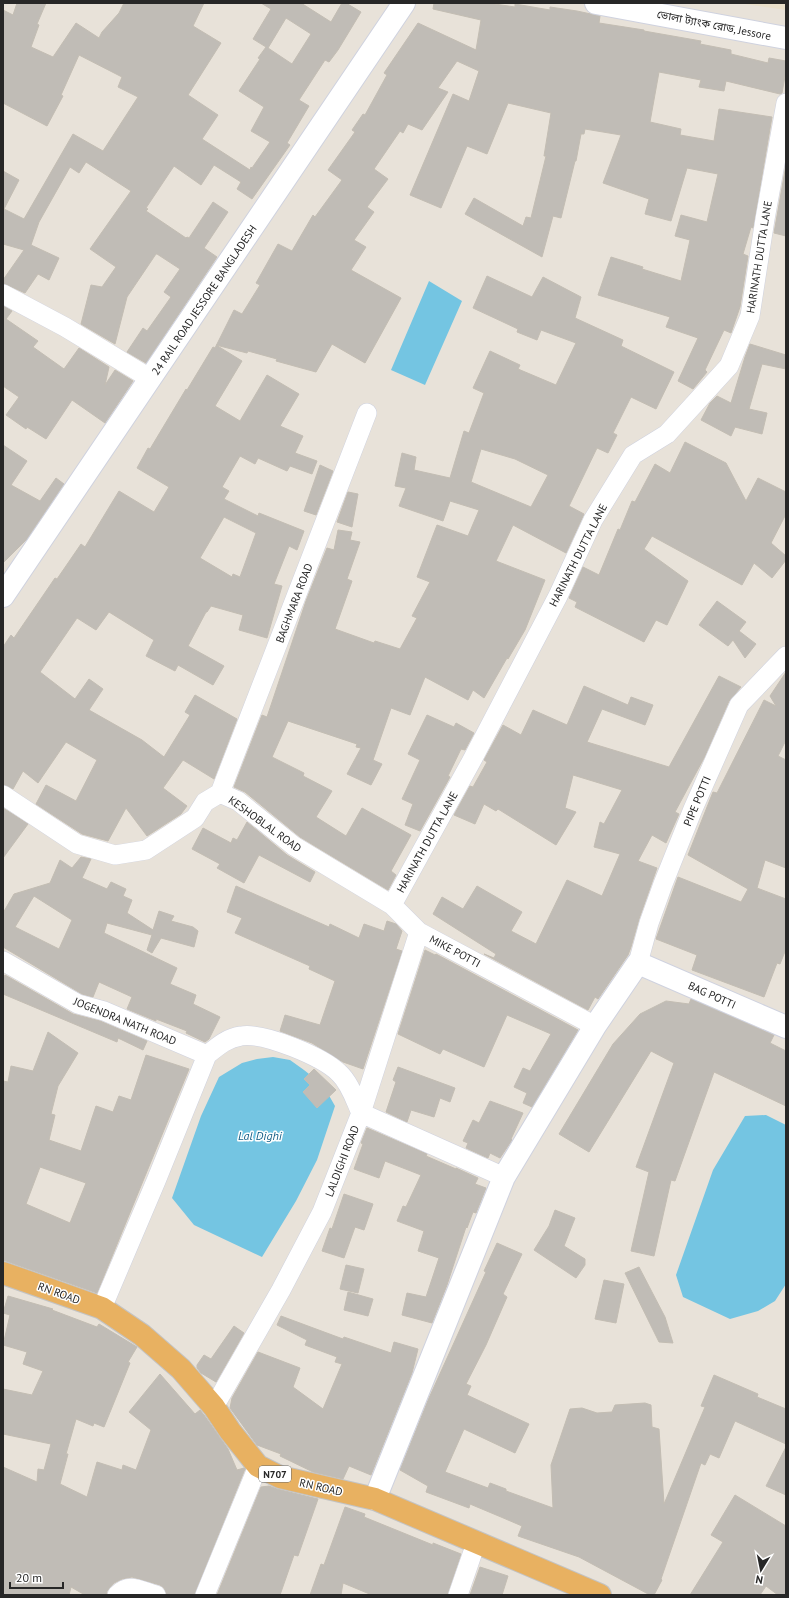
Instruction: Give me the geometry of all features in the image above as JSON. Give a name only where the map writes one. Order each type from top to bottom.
[{"type":"highway","name":"RN ROAD","points":[[4,1277],[102,1308],[142,1335],[181,1369],[214,1407],[230,1431],[258,1466],[280,1477],[375,1499],[600,1595]]},
{"type":"street","name":"24 RAIL ROAD JESSORE BANGLADESH","points":[[3,595],[151,379],[404,3]]},
{"type":"street","name":"ভোলা ট্যাংক রোড, Jessore","points":[[596,3],[786,38]]},
{"type":"street","name":"HARINATH DUTTA LANE","points":[[392,905],[475,755],[558,596],[593,520],[633,455],[667,434],[729,366],[750,316],[764,219],[786,103]]},
{"type":"street","points":[[3,294],[65,327],[151,379]]},
{"type":"street","name":"BAGHMARA ROAD","points":[[220,793],[367,413]]},
{"type":"street","name":"PIPE POTTI","points":[[638,963],[663,884],[693,809],[739,705],[786,656]]},
{"type":"street","name":"KESHOBLAL ROAD","points":[[3,795],[77,844],[115,855],[146,850],[195,818],[205,802],[220,793],[238,802],[294,846],[392,905],[419,932]]},
{"type":"street","name":"MIKE POTTI","points":[[361,1113],[419,932],[595,1026]]},
{"type":"street","name":"JOGENDRA NATH ROAD","points":[[3,961],[78,1004],[104,1011],[207,1054]]},
{"type":"street","points":[[375,1499],[504,1177],[595,1026],[638,963]]},
{"type":"street","name":"BAG POTTI","points":[[638,963],[786,1027]]},
{"type":"street","name":"LALDIGHI ROAD","points":[[207,1054],[226,1040],[242,1035],[267,1038],[296,1048],[320,1058],[340,1073],[352,1092],[361,1113],[322,1212],[281,1290],[214,1407]]},
{"type":"street","points":[[102,1308],[156,1181],[207,1054]]},
{"type":"street","points":[[361,1113],[504,1177]]},
{"type":"street","points":[[205,1595],[258,1466]]},
{"type":"street","points":[[458,1595],[476,1543]]},
{"type":"street","points":[[117,1595],[123,1589],[131,1588],[156,1595]]},
{"type":"shaded area","points":[[738,3],[786,3],[786,10]]},
{"type":"water","points":[[429,281],[462,301],[425,385],[391,370]]},
{"type":"water","name":"Lal Dighi","points":[[273,1057],[290,1060],[323,1085],[335,1106],[317,1160],[296,1201],[262,1257],[194,1225],[172,1198],[201,1116],[219,1077],[242,1063]]},
{"type":"water","points":[[766,1115],[786,1125],[786,1284],[775,1301],[758,1311],[730,1319],[683,1297],[676,1275],[713,1170],[745,1116]]},
{"type":"building","points":[[17,3],[46,3],[37,24],[39,25],[31,47],[53,57],[76,23],[99,38],[102,32],[119,13],[124,3],[204,3],[193,26],[221,43],[188,95],[218,115],[202,139],[250,170],[270,142],[251,131],[264,107],[239,91],[266,47],[253,39],[271,9],[261,3],[301,3],[331,22],[342,3],[346,3],[361,12],[338,50],[329,62],[325,60],[299,100],[309,106],[287,143],[290,145],[252,199],[237,189],[241,182],[214,165],[201,185],[174,166],[146,208],[148,209],[146,211],[186,238],[189,238],[213,202],[228,212],[204,248],[217,257],[146,363],[127,352],[143,328],[147,331],[171,297],[164,292],[180,269],[156,254],[127,297],[115,344],[81,324],[91,285],[102,287],[116,267],[90,249],[131,191],[86,162],[79,173],[70,167],[39,222],[31,245],[59,258],[49,280],[38,274],[25,293],[3,283],[3,280],[24,250],[3,244],[3,171],[19,180],[4,209],[24,219],[73,134],[103,151],[138,97],[118,87],[122,77],[79,55],[61,95],[63,96],[47,126],[3,103],[3,10],[13,15]],"holes":[[[286,18],[311,34],[292,64],[268,48]]]},
{"type":"building","points":[[434,3],[488,3],[515,7],[515,4],[550,10],[550,7],[577,11],[600,16],[599,23],[701,41],[700,44],[731,50],[731,54],[768,63],[769,58],[786,61],[786,71],[782,93],[780,94],[726,81],[724,91],[699,87],[701,80],[659,72],[650,122],[681,129],[680,135],[714,141],[719,109],[772,117],[753,228],[751,227],[743,254],[748,256],[740,307],[731,333],[724,330],[705,370],[707,372],[693,389],[678,381],[698,338],[666,327],[670,317],[598,295],[611,257],[643,267],[642,269],[681,281],[690,240],[675,236],[681,215],[707,222],[718,174],[687,168],[671,221],[645,214],[649,199],[603,183],[621,135],[585,129],[584,134],[581,134],[576,161],[561,218],[553,216],[542,257],[465,214],[474,198],[523,226],[526,217],[531,218],[546,156],[544,156],[551,113],[508,103],[487,154],[467,146],[441,208],[410,195],[453,94],[469,101],[479,71],[457,61],[438,88],[448,92],[422,130],[408,124],[403,133],[400,131],[374,169],[388,179],[367,207],[374,212],[354,240],[366,247],[351,270],[401,298],[365,363],[332,344],[316,372],[276,361],[277,359],[248,351],[247,353],[216,345],[234,310],[242,314],[260,285],[256,283],[278,244],[292,251],[313,215],[315,217],[342,180],[328,170],[355,132],[352,130],[363,114],[365,115],[387,75],[384,73],[418,23],[476,50],[481,20],[433,9]]},
{"type":"building","points":[[786,165],[786,236],[774,233]]},
{"type":"building","points":[[487,276],[532,297],[543,277],[581,297],[575,318],[623,340],[621,346],[674,372],[656,409],[631,397],[613,433],[617,435],[608,453],[597,448],[569,506],[584,514],[566,553],[513,525],[496,561],[545,580],[525,630],[484,698],[473,690],[468,700],[425,677],[410,715],[391,708],[373,760],[382,764],[371,785],[347,774],[361,748],[356,747],[357,744],[288,721],[272,757],[304,773],[303,776],[332,791],[316,817],[346,836],[362,808],[411,835],[391,871],[396,875],[388,890],[300,837],[245,792],[234,787],[262,715],[267,717],[306,601],[327,548],[334,550],[338,530],[352,532],[350,540],[360,542],[347,579],[352,581],[335,629],[374,643],[375,641],[400,649],[417,618],[412,616],[430,582],[417,577],[437,525],[468,536],[479,510],[450,501],[443,521],[399,506],[406,488],[395,486],[402,453],[416,457],[414,470],[450,478],[464,431],[469,433],[484,393],[473,388],[490,351],[520,365],[518,369],[556,385],[576,343],[541,330],[537,340],[517,332],[518,329],[473,308]],"holes":[[[481,449],[515,459],[548,475],[531,507],[471,482]]]},
{"type":"building","points":[[3,306],[12,311],[6,319],[38,341],[33,347],[64,369],[79,348],[109,367],[105,385],[115,370],[133,381],[105,423],[72,400],[46,439],[27,427],[26,429],[6,415],[19,397],[3,386]]},
{"type":"building","points":[[750,344],[786,355],[786,369],[762,364],[749,409],[767,413],[762,434],[735,427],[731,436],[701,420],[710,403],[717,396],[731,403]]},
{"type":"building","points":[[216,345],[242,361],[215,406],[240,421],[267,375],[299,394],[280,426],[303,436],[295,453],[317,461],[312,474],[290,466],[287,471],[258,458],[255,464],[240,456],[222,487],[229,491],[224,499],[258,516],[259,513],[304,531],[297,550],[289,546],[274,584],[282,586],[267,638],[239,630],[243,615],[211,606],[206,612],[188,646],[224,666],[213,685],[178,665],[175,671],[146,656],[154,640],[109,612],[96,630],[77,618],[40,672],[75,699],[89,679],[103,689],[89,710],[142,740],[164,757],[190,715],[185,712],[195,695],[237,719],[214,779],[183,760],[163,788],[187,806],[181,814],[147,836],[126,808],[108,841],[82,834],[36,804],[46,785],[76,801],[97,760],[66,742],[38,783],[23,771],[13,789],[3,784],[3,647],[11,635],[14,638],[55,578],[57,579],[81,544],[85,547],[119,491],[154,512],[169,487],[137,468],[148,448],[150,449],[213,347],[215,348]],"holes":[[[224,517],[256,533],[240,577],[233,574],[232,577],[200,558]]]},
{"type":"building","points":[[685,442],[726,463],[746,501],[758,478],[786,492],[786,514],[771,543],[786,556],[786,560],[772,578],[754,563],[742,585],[652,536],[644,549],[688,581],[667,625],[656,620],[644,642],[575,607],[577,602],[569,598],[583,567],[599,575],[618,529],[620,530],[632,501],[635,502],[655,464],[670,473]]},
{"type":"building","points":[[3,445],[27,461],[11,485],[40,501],[56,478],[64,484],[27,539],[3,563]]},
{"type":"building","points":[[320,465],[333,471],[316,515],[304,511]]},
{"type":"building","points":[[348,492],[358,494],[352,527],[337,522]]},
{"type":"building","points":[[717,601],[746,622],[739,631],[756,644],[745,658],[733,640],[728,646],[699,625]]},
{"type":"building","points":[[786,672],[786,740],[778,756],[786,760],[786,868],[765,860],[757,888],[786,899],[786,949],[780,964],[777,963],[764,997],[692,970],[697,955],[656,939],[678,877],[741,902],[748,889],[688,855],[713,792],[717,793],[764,700],[776,706],[770,696]]},
{"type":"building","points":[[719,676],[741,687],[729,701],[704,758],[675,812],[679,814],[666,843],[652,835],[638,861],[657,868],[631,947],[628,955],[598,999],[595,997],[588,1010],[484,954],[494,958],[496,954],[433,914],[442,897],[463,909],[477,886],[522,912],[511,931],[536,944],[567,880],[602,896],[620,854],[594,847],[600,822],[604,824],[622,790],[573,775],[565,808],[576,812],[556,845],[498,809],[496,811],[484,804],[475,824],[454,815],[470,786],[473,787],[487,762],[484,760],[503,725],[521,735],[533,710],[567,725],[584,686],[628,705],[631,697],[653,705],[645,725],[602,709],[587,742],[669,767]]},
{"type":"building","points":[[427,715],[454,727],[456,723],[474,733],[465,750],[461,749],[448,776],[450,777],[420,831],[405,825],[413,804],[402,799],[420,760],[408,754]]},
{"type":"building","points":[[3,808],[28,824],[3,858]]},
{"type":"building","points":[[247,822],[287,855],[315,872],[310,882],[259,855],[244,883],[217,868],[220,864],[192,849],[203,828],[231,843],[233,838],[237,840]]},
{"type":"building","points":[[81,857],[91,859],[82,878],[107,889],[111,882],[126,889],[123,896],[132,900],[127,913],[153,930],[159,911],[174,916],[171,921],[193,927],[198,931],[194,947],[161,938],[152,953],[147,950],[152,935],[107,923],[104,933],[177,968],[170,984],[196,995],[193,1004],[220,1017],[209,1039],[205,1042],[186,1033],[187,1031],[156,1019],[156,1021],[127,1009],[132,997],[99,982],[93,997],[82,994],[3,947],[3,913],[14,894],[50,883],[60,860],[72,868]],"holes":[[[34,896],[72,920],[59,949],[15,927]]]},
{"type":"building","points":[[236,886],[329,927],[330,924],[359,938],[364,924],[384,931],[387,921],[396,924],[402,931],[396,949],[402,951],[363,1069],[343,1062],[312,1043],[280,1031],[285,1015],[320,1025],[335,981],[309,969],[310,966],[235,933],[242,918],[227,912]]},
{"type":"building","points":[[425,950],[435,955],[436,954],[578,1030],[532,1107],[523,1103],[527,1093],[514,1087],[523,1068],[530,1071],[551,1034],[507,1015],[484,1067],[443,1049],[440,1054],[398,1034]]},
{"type":"building","points":[[5,975],[73,1014],[100,1021],[147,1041],[143,1050],[118,1038],[117,1042],[3,994],[3,979]]},
{"type":"building","points":[[691,999],[774,1035],[770,1043],[786,1051],[786,1106],[714,1072],[675,1181],[671,1180],[654,1256],[631,1251],[649,1172],[636,1167],[674,1063],[651,1051],[589,1152],[559,1134],[613,1044],[640,1014],[666,1001],[689,1004]]},
{"type":"building","points":[[48,1032],[78,1053],[58,1086],[51,1114],[55,1115],[49,1140],[81,1151],[96,1106],[113,1112],[119,1096],[131,1100],[146,1055],[189,1069],[97,1293],[3,1260],[3,1081],[8,1082],[11,1066],[33,1071]],"holes":[[[40,1167],[86,1183],[70,1223],[26,1204]]]},
{"type":"building","points":[[398,1067],[455,1088],[450,1102],[440,1098],[434,1117],[411,1110],[407,1122],[386,1112],[396,1082],[393,1080]]},
{"type":"building","points":[[314,1069],[336,1090],[317,1108],[303,1092],[310,1085],[304,1079]]},
{"type":"building","points":[[490,1101],[523,1113],[511,1139],[512,1140],[500,1158],[490,1153],[488,1158],[466,1148],[468,1143],[463,1141],[473,1120],[479,1123]]},
{"type":"building","points":[[367,1128],[427,1154],[426,1156],[478,1178],[475,1184],[486,1188],[476,1213],[473,1212],[467,1228],[466,1227],[447,1285],[432,1323],[402,1315],[407,1293],[426,1297],[439,1258],[418,1251],[424,1231],[397,1221],[403,1206],[406,1207],[421,1175],[385,1161],[379,1178],[354,1169]]},
{"type":"building","points":[[344,1194],[373,1204],[364,1230],[355,1227],[344,1258],[322,1251],[330,1228],[332,1229]]},
{"type":"building","points":[[555,1210],[575,1218],[564,1246],[585,1259],[585,1265],[576,1278],[534,1250],[549,1226]]},
{"type":"building","points":[[497,1243],[522,1254],[503,1294],[507,1297],[486,1345],[466,1384],[471,1386],[467,1395],[529,1424],[515,1453],[464,1429],[445,1472],[488,1488],[490,1483],[506,1489],[506,1491],[553,1508],[551,1465],[570,1409],[582,1408],[597,1413],[612,1412],[615,1405],[645,1403],[651,1405],[652,1427],[659,1429],[664,1504],[705,1407],[701,1406],[714,1375],[758,1394],[757,1397],[786,1409],[786,1444],[735,1421],[719,1458],[710,1454],[705,1465],[701,1463],[661,1579],[662,1580],[654,1595],[650,1595],[579,1557],[518,1536],[522,1526],[470,1504],[469,1508],[426,1492],[428,1486],[400,1470],[429,1398],[486,1272],[484,1271]]},
{"type":"building","points":[[346,1265],[364,1269],[358,1293],[340,1289]]},
{"type":"building","points":[[639,1267],[665,1317],[673,1343],[659,1342],[625,1273]]},
{"type":"building","points":[[604,1280],[624,1284],[616,1323],[595,1319]]},
{"type":"building","points":[[348,1292],[373,1299],[368,1316],[344,1310]]},
{"type":"building","points":[[8,1296],[53,1309],[52,1310],[97,1327],[99,1324],[137,1347],[128,1362],[130,1363],[104,1427],[94,1423],[93,1426],[76,1419],[66,1454],[68,1454],[60,1484],[87,1497],[97,1462],[122,1470],[123,1465],[136,1470],[151,1430],[129,1412],[160,1374],[195,1414],[200,1410],[228,1449],[237,1470],[245,1469],[194,1595],[167,1595],[164,1588],[160,1585],[132,1577],[122,1579],[114,1583],[107,1591],[106,1595],[85,1595],[71,1587],[69,1595],[3,1595],[3,1467],[37,1482],[38,1469],[44,1470],[51,1444],[3,1434],[3,1389],[32,1395],[43,1371],[23,1364],[27,1352],[3,1345],[10,1315],[3,1313]]},
{"type":"building","points":[[281,1316],[343,1339],[344,1337],[391,1353],[394,1342],[418,1349],[412,1373],[371,1475],[349,1466],[343,1479],[313,1472],[280,1456],[281,1454],[257,1445],[230,1408],[232,1398],[258,1352],[300,1368],[293,1387],[323,1409],[342,1364],[335,1362],[337,1357],[305,1345],[307,1340],[277,1325]]},
{"type":"building","points":[[234,1326],[244,1333],[216,1382],[201,1373],[197,1368],[197,1365],[204,1355],[211,1359]]},
{"type":"building","points":[[786,1447],[786,1495],[766,1486]]},
{"type":"building","points":[[269,1486],[318,1499],[298,1556],[294,1555],[280,1595],[217,1595],[261,1487]]},
{"type":"building","points":[[735,1495],[786,1526],[786,1595],[778,1595],[766,1586],[760,1595],[690,1595],[723,1542],[711,1535]]},
{"type":"building","points":[[345,1507],[365,1514],[364,1517],[433,1545],[433,1543],[461,1554],[447,1595],[372,1595],[343,1583],[341,1595],[310,1595],[321,1564],[324,1565]]},
{"type":"building","points":[[480,1567],[508,1576],[502,1595],[470,1595]]}]
